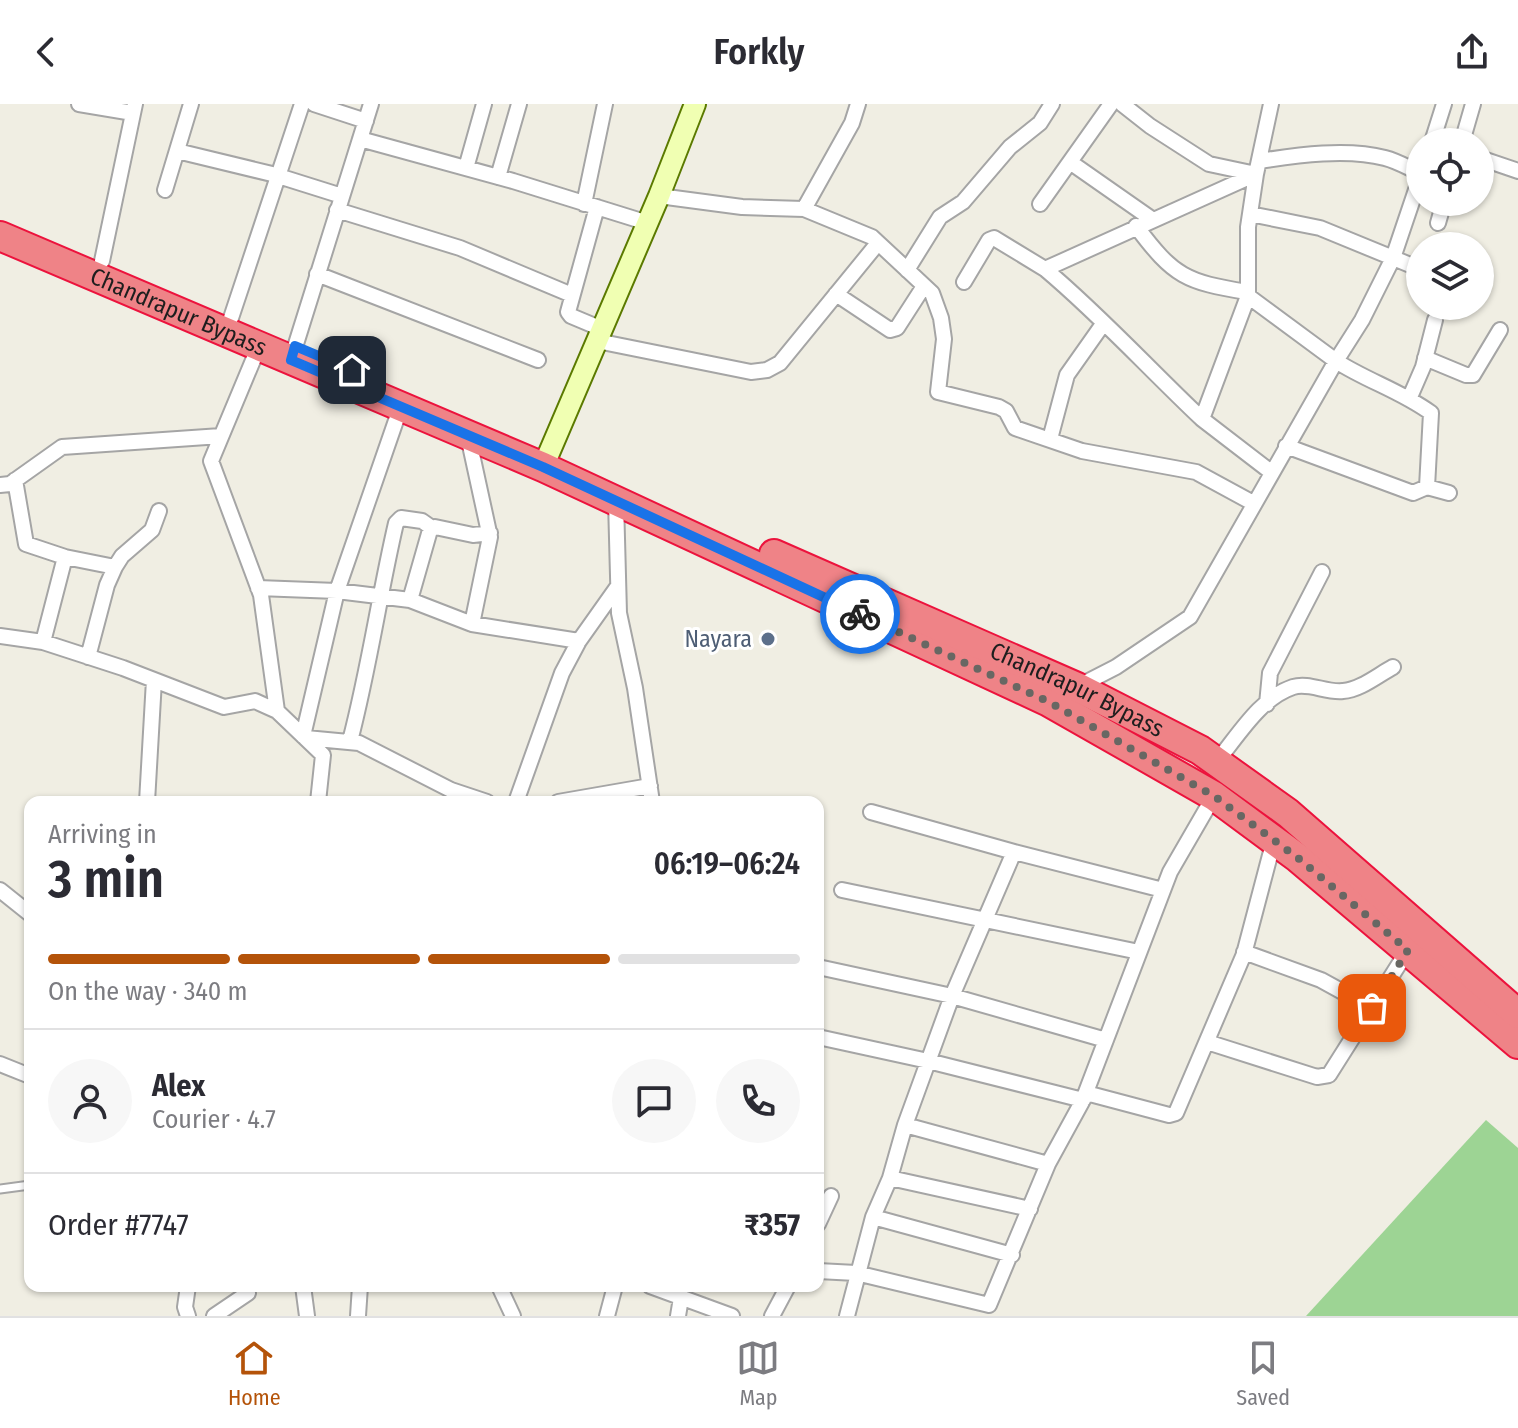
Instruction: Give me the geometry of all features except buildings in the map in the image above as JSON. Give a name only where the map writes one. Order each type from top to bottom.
[{"type":"highway","name":"Chandrapur Bypass","points":[[0,216],[231,318],[293,353],[401,406],[468,435],[546,460],[616,501],[1049,702],[1214,796],[1274,840],[1408,950],[1518,1014]]},
{"type":"highway","name":"Chandrapur Bypass","points":[[0,236],[259,346],[293,353],[1077,687],[1217,761],[1288,813],[1476,991],[1518,1044]]},
{"type":"main road","points":[[546,460],[648,223],[695,104]]},
{"type":"street","points":[[79,104],[134,108],[102,261]]},
{"type":"street","points":[[165,190],[191,104]]},
{"type":"street","points":[[231,318],[302,104]]},
{"type":"street","points":[[314,104],[366,121]]},
{"type":"street","points":[[293,353],[371,104]]},
{"type":"street","points":[[466,168],[484,104]]},
{"type":"street","points":[[498,177],[519,104]]},
{"type":"street","points":[[605,104],[590,206],[568,309],[569,315],[600,335],[760,372],[780,363],[878,243]]},
{"type":"street","points":[[804,209],[852,123],[858,104]]},
{"type":"street","points":[[907,270],[940,217],[963,202],[1010,147],[1040,123],[1052,104]]},
{"type":"street","points":[[1040,204],[1111,104]]},
{"type":"street","points":[[1122,104],[1209,164],[1258,167]]},
{"type":"street","points":[[1202,419],[1248,294],[1250,214],[1271,104]]},
{"type":"street","points":[[1436,128],[1444,104]]},
{"type":"street","points":[[1466,128],[1473,104]]},
{"type":"street","points":[[360,139],[648,223]]},
{"type":"street","points":[[177,151],[279,176],[572,295]]},
{"type":"street","points":[[1045,269],[1153,220],[1258,167],[1320,153],[1376,156],[1406,168]]},
{"type":"street","points":[[1070,162],[1153,220]]},
{"type":"street","points":[[1494,163],[1518,171]]},
{"type":"street","points":[[659,196],[742,207],[804,209],[872,237],[932,293],[944,339],[938,392],[999,407],[1006,411],[1015,428],[1082,451],[1196,472],[1253,503]]},
{"type":"street","points":[[1250,214],[1320,228],[1406,263]]},
{"type":"street","points":[[1049,702],[1116,667],[1190,617],[1286,446],[1362,320],[1393,258],[1407,216]]},
{"type":"street","points":[[1438,223],[1440,216]]},
{"type":"street","points":[[1136,226],[1158,255],[1177,271],[1205,285],[1248,294],[1360,377],[1410,397],[1433,415],[1427,487]]},
{"type":"street","points":[[964,282],[989,240],[994,238],[1045,269],[1081,299],[1202,419],[1271,472]]},
{"type":"street","points":[[317,274],[538,360]]},
{"type":"street","points":[[836,294],[890,330],[897,328],[924,286]]},
{"type":"street","points":[[1410,397],[1435,320]]},
{"type":"street","points":[[1050,439],[1067,375],[1103,324]]},
{"type":"street","points":[[1425,358],[1473,375],[1500,330]]},
{"type":"street","points":[[259,346],[211,461],[258,588],[277,711]]},
{"type":"street","points":[[304,737],[337,591],[401,406]]},
{"type":"street","points":[[468,435],[490,533],[472,624]]},
{"type":"street","points":[[0,485],[15,480],[62,447],[221,436]]},
{"type":"street","points":[[1286,446],[1413,493],[1427,487],[1449,493]]},
{"type":"street","points":[[15,480],[26,544],[65,557],[115,567]]},
{"type":"street","points":[[616,501],[619,613],[635,688],[651,796]]},
{"type":"street","points":[[88,657],[107,585],[115,567],[122,556],[152,530],[159,511]]},
{"type":"street","points":[[350,741],[366,679],[379,596],[398,519],[422,521],[432,528],[473,535],[490,533]]},
{"type":"street","points":[[410,600],[432,528]]},
{"type":"street","points":[[43,642],[65,557]]},
{"type":"street","points":[[1267,704],[1270,673],[1322,572]]},
{"type":"street","points":[[518,796],[562,673],[579,641],[618,586]]},
{"type":"street","points":[[258,588],[337,591],[410,600],[472,624],[579,641]]},
{"type":"street","points":[[0,636],[43,642],[224,707],[255,701],[277,711],[323,755],[319,796]]},
{"type":"street","points":[[1217,761],[1267,704],[1297,686],[1335,691],[1354,689],[1393,667]]},
{"type":"street","points":[[147,796],[154,680]]},
{"type":"street","points":[[304,737],[350,741],[366,747],[451,796]]},
{"type":"street","points":[[592,796],[650,786]]},
{"type":"street","points":[[824,1271],[856,1273],[989,1305],[1048,1164],[1084,1096],[1170,872],[1214,796]]},
{"type":"street","points":[[871,812],[1163,890]]},
{"type":"street","points":[[824,1038],[1173,1115],[1178,1110],[1244,952],[1274,840]]},
{"type":"street","points":[[847,1316],[873,1217],[890,1178],[928,1061],[952,996],[1014,852]]},
{"type":"street","points":[[0,890],[24,909]]},
{"type":"street","points":[[842,890],[983,922],[1139,952]]},
{"type":"street","points":[[1207,1042],[1323,1076],[1333,1072],[1408,950]]},
{"type":"street","points":[[1244,952],[1321,980],[1372,1008]]},
{"type":"street","points":[[824,968],[952,996],[1106,1040]]},
{"type":"street","points":[[0,1064],[24,1074]]},
{"type":"street","points":[[905,1125],[1048,1164]]},
{"type":"street","points":[[890,1178],[1030,1209]]},
{"type":"street","points":[[824,1211],[831,1196]]},
{"type":"street","points":[[873,1217],[1012,1255]]},
{"type":"street","points":[[187,1292],[185,1303],[188,1316]]},
{"type":"street","points":[[304,1292],[307,1316]]},
{"type":"street","points":[[358,1316],[360,1292]]},
{"type":"street","points":[[502,1292],[513,1316]]},
{"type":"street","points":[[607,1316],[613,1292]]},
{"type":"street","points":[[666,1292],[732,1316]]},
{"type":"street","points":[[772,1316],[785,1292]]},
{"type":"street","points":[[214,1316],[248,1293]]},
{"type":"street","points":[[678,1316],[681,1298]]},
{"type":"lane","points":[[0,1189],[24,1186]]},
{"type":"green space","points":[[1486,1120],[1518,1148],[1518,1316],[1306,1316]]},
{"type":"way so far","points":[[860,614],[1049,702],[1214,796],[1298,858],[1408,950],[1372,1008]]},
{"type":"place","name":"Nayara","points":[[768,639]]},
{"type":"route","points":[[352,370],[295,346],[291,360],[543,467],[860,614]]}]
